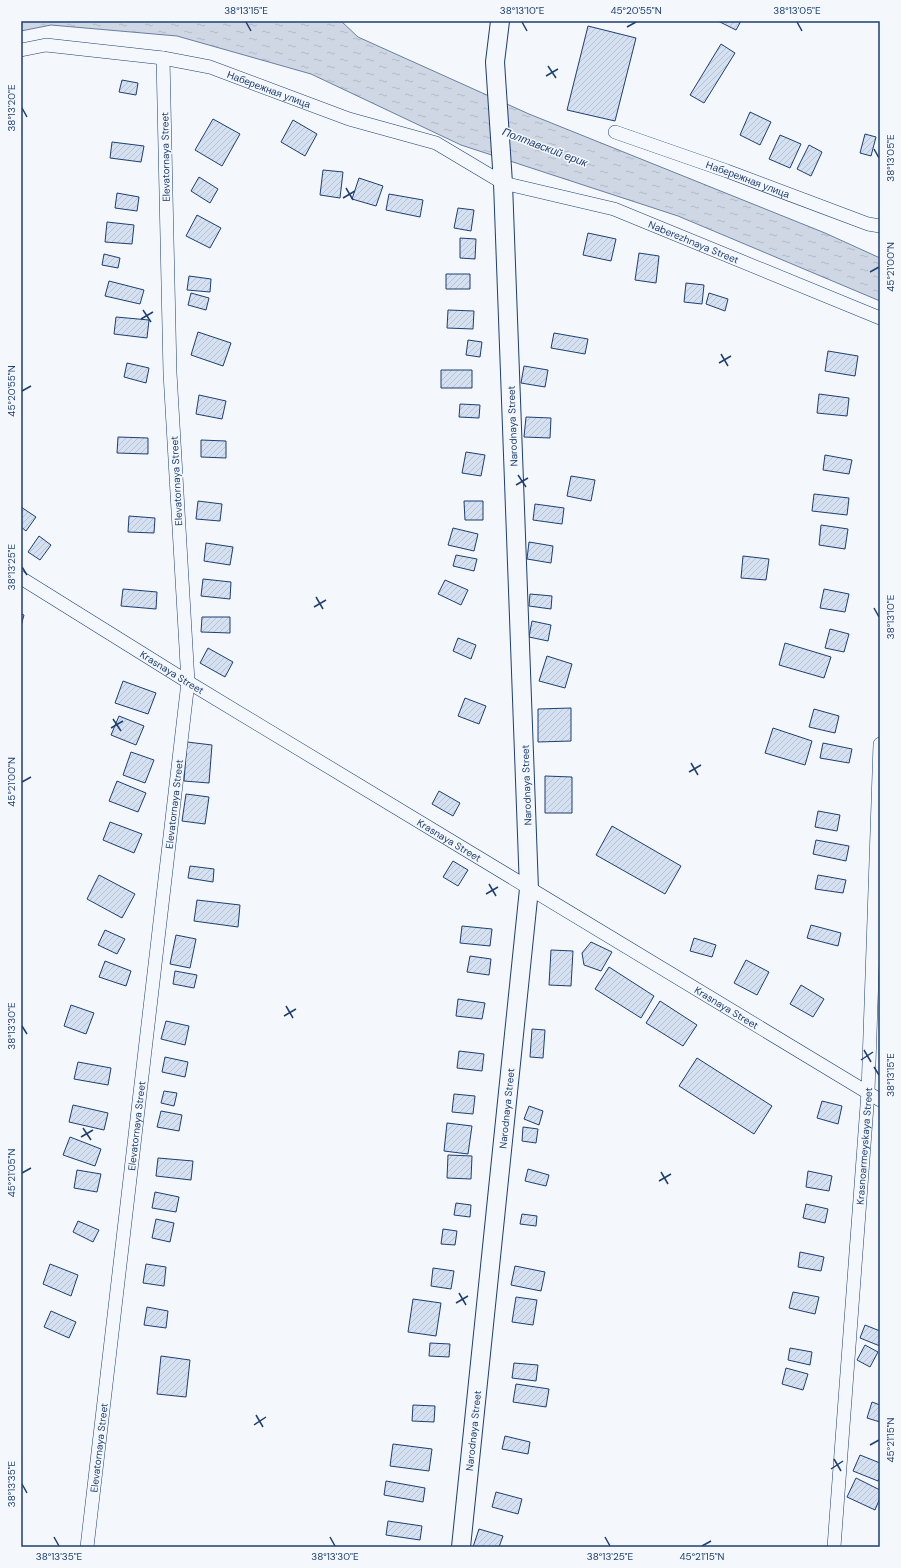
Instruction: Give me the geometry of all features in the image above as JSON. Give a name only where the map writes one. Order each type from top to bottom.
[{"type":"main road","name":"Narodnaya Street","points":[[461,1547],[529,889],[503,183],[495,62],[500,21]]},
{"type":"street","name":"Набережная улица","points":[[21,50],[46,45],[163,58],[210,67],[349,119],[436,143],[503,183]]},
{"type":"street","name":"Elevatornaya Street","points":[[87,1547],[188,682],[170,373],[163,58]]},
{"type":"street","name":"Набережная улица","points":[[615,132],[727,171],[868,224],[880,226]]},
{"type":"street","name":"Naberezhnaya Street","points":[[503,183],[614,209],[880,318]]},
{"type":"street","name":"Krasnaya Street","points":[[21,578],[188,682],[880,1100]]},
{"type":"street","name":"Krasnoarmeyskaya Street","points":[[834,1547],[868,1092],[880,744]]},
{"type":"water","name":"Полтавский ерик","points":[[21,21],[341,21],[358,37],[529,114],[825,233],[880,258],[880,301],[678,216],[461,145],[311,74],[177,36],[51,25],[21,31]]},
{"type":"building","points":[[718,21],[741,21],[736,30]]},
{"type":"building","points":[[588,26],[636,38],[615,121],[567,110]]},
{"type":"building","points":[[721,44],[735,53],[704,103],[690,95]]},
{"type":"building","points":[[122,80],[138,83],[136,95],[119,92]]},
{"type":"building","points":[[750,112],[771,122],[760,145],[740,135]]},
{"type":"building","points":[[213,119],[240,134],[222,166],[195,150]]},
{"type":"building","points":[[293,120],[317,134],[305,156],[281,142]]},
{"type":"building","points":[[865,134],[876,137],[871,156],[860,153]]},
{"type":"building","points":[[780,135],[801,144],[790,168],[769,159]]},
{"type":"building","points":[[112,142],[144,146],[141,162],[110,158]]},
{"type":"building","points":[[809,145],[822,152],[811,176],[797,169]]},
{"type":"building","points":[[323,170],[343,172],[340,198],[320,195]]},
{"type":"building","points":[[199,177],[218,189],[210,203],[191,191]]},
{"type":"building","points":[[359,178],[383,186],[376,206],[352,199]]},
{"type":"building","points":[[117,193],[139,197],[137,211],[115,208]]},
{"type":"building","points":[[389,194],[423,200],[420,217],[386,210]]},
{"type":"building","points":[[458,208],[474,210],[471,231],[454,228]]},
{"type":"building","points":[[197,215],[221,228],[210,248],[186,236]]},
{"type":"building","points":[[107,222],[134,225],[132,244],[105,242]]},
{"type":"building","points":[[588,233],[616,239],[611,261],[583,255]]},
{"type":"building","points":[[460,238],[476,239],[475,259],[460,258]]},
{"type":"building","points":[[639,253],[659,256],[656,283],[635,280]]},
{"type":"building","points":[[104,254],[120,258],[118,268],[102,265]]},
{"type":"building","points":[[446,274],[470,274],[470,289],[446,289]]},
{"type":"building","points":[[189,276],[211,279],[210,292],[187,290]]},
{"type":"building","points":[[109,281],[144,290],[140,304],[105,296]]},
{"type":"building","points":[[686,283],[704,285],[702,304],[684,302]]},
{"type":"building","points":[[191,293],[209,298],[206,310],[188,305]]},
{"type":"building","points":[[709,293],[728,299],[725,311],[706,304]]},
{"type":"building","points":[[448,310],[474,311],[473,329],[447,328]]},
{"type":"building","points":[[116,317],[149,320],[147,338],[114,334]]},
{"type":"building","points":[[198,332],[231,343],[223,366],[191,355]]},
{"type":"building","points":[[554,333],[588,339],[585,354],[551,348]]},
{"type":"building","points":[[468,340],[482,342],[480,357],[466,355]]},
{"type":"building","points":[[828,351],[858,356],[855,376],[825,371]]},
{"type":"building","points":[[127,363],[149,368],[146,383],[124,377]]},
{"type":"building","points":[[524,366],[548,370],[545,387],[521,383]]},
{"type":"building","points":[[441,370],[472,370],[472,388],[441,388]]},
{"type":"building","points":[[819,394],[849,398],[847,416],[817,413]]},
{"type":"building","points":[[199,395],[226,401],[222,419],[196,414]]},
{"type":"building","points":[[460,404],[480,405],[479,418],[459,417]]},
{"type":"building","points":[[526,417],[551,418],[550,438],[524,437]]},
{"type":"building","points":[[118,437],[148,438],[148,454],[117,453]]},
{"type":"building","points":[[201,440],[226,441],[226,458],[201,457]]},
{"type":"building","points":[[466,452],[485,455],[481,476],[462,473]]},
{"type":"building","points":[[825,455],[852,460],[849,474],[823,470]]},
{"type":"building","points":[[571,476],[595,480],[591,501],[567,496]]},
{"type":"building","points":[[814,494],[849,498],[847,515],[812,511]]},
{"type":"building","points":[[198,501],[222,504],[220,521],[196,519]]},
{"type":"building","points":[[464,501],[483,501],[483,520],[465,520]]},
{"type":"building","points":[[535,504],[564,508],[562,524],[533,520]]},
{"type":"building","points":[[21,507],[36,517],[26,531],[21,527]]},
{"type":"building","points":[[129,516],[155,518],[154,533],[128,532]]},
{"type":"building","points":[[821,525],[848,529],[845,549],[819,545]]},
{"type":"building","points":[[453,528],[478,534],[474,551],[448,545]]},
{"type":"building","points":[[39,536],[51,545],[40,560],[28,552]]},
{"type":"building","points":[[529,542],[553,546],[551,563],[527,559]]},
{"type":"building","points":[[206,543],[233,547],[230,565],[204,561]]},
{"type":"building","points":[[456,555],[477,559],[474,571],[453,566]]},
{"type":"building","points":[[743,556],[769,559],[766,580],[741,578]]},
{"type":"building","points":[[203,579],[231,582],[230,599],[201,596]]},
{"type":"building","points":[[445,580],[468,590],[461,605],[438,594]]},
{"type":"building","points":[[123,589],[157,592],[156,609],[121,606]]},
{"type":"building","points":[[824,589],[849,594],[845,612],[820,608]]},
{"type":"building","points":[[530,594],[552,596],[551,609],[529,606]]},
{"type":"building","points":[[21,614],[24,615],[21,626]]},
{"type":"building","points":[[202,617],[230,617],[230,633],[201,632]]},
{"type":"building","points":[[532,621],[551,625],[548,641],[529,637]]},
{"type":"building","points":[[830,629],[849,634],[844,652],[825,648]]},
{"type":"building","points":[[458,638],[476,645],[471,659],[453,651]]},
{"type":"building","points":[[785,643],[831,657],[824,678],[779,665]]},
{"type":"building","points":[[208,648],[233,662],[225,677],[200,663]]},
{"type":"building","points":[[547,656],[572,664],[565,688],[539,681]]},
{"type":"building","points":[[123,681],[156,693],[148,714],[115,703]]},
{"type":"building","points":[[465,698],[486,706],[479,724],[458,716]]},
{"type":"building","points":[[571,708],[571,741],[538,742],[538,709]]},
{"type":"building","points":[[814,709],[839,716],[835,733],[809,727]]},
{"type":"building","points":[[119,716],[144,726],[136,745],[111,735]]},
{"type":"building","points":[[773,728],[812,741],[805,765],[765,753]]},
{"type":"building","points":[[187,742],[212,745],[209,783],[184,781]]},
{"type":"building","points":[[823,743],[852,749],[849,763],[820,758]]},
{"type":"building","points":[[131,752],[154,760],[145,783],[123,775]]},
{"type":"building","points":[[545,776],[572,777],[572,813],[545,813]]},
{"type":"building","points":[[117,781],[146,793],[138,812],[109,801]]},
{"type":"building","points":[[439,791],[460,803],[453,816],[432,804]]},
{"type":"building","points":[[186,794],[209,797],[205,824],[182,821]]},
{"type":"building","points":[[818,811],[840,815],[837,831],[815,827]]},
{"type":"building","points":[[110,822],[142,834],[134,853],[103,840]]},
{"type":"building","points":[[612,826],[681,866],[665,894],[596,855]]},
{"type":"building","points":[[816,840],[849,846],[846,861],[813,854]]},
{"type":"building","points":[[453,861],[468,870],[458,886],[443,877]]},
{"type":"building","points":[[190,866],[214,869],[213,882],[188,878]]},
{"type":"building","points":[[99,875],[135,894],[122,918],[87,899]]},
{"type":"building","points":[[818,875],[846,880],[843,893],[815,889]]},
{"type":"building","points":[[197,900],[240,905],[238,927],[194,921]]},
{"type":"building","points":[[811,925],[841,933],[838,946],[807,938]]},
{"type":"building","points":[[462,926],[492,929],[490,946],[460,943]]},
{"type":"building","points":[[105,930],[125,939],[117,954],[98,945]]},
{"type":"building","points":[[176,935],[196,939],[190,968],[170,964]]},
{"type":"building","points":[[694,938],[716,945],[712,957],[690,951]]},
{"type":"building","points":[[591,942],[612,952],[601,971],[584,965],[582,953]]},
{"type":"building","points":[[551,950],[573,951],[571,986],[549,985]]},
{"type":"building","points":[[470,956],[491,959],[489,975],[467,972]]},
{"type":"building","points":[[746,960],[769,972],[757,995],[734,983]]},
{"type":"building","points":[[105,961],[131,971],[126,986],[99,977]]},
{"type":"building","points":[[609,967],[654,996],[641,1018],[595,989]]},
{"type":"building","points":[[175,971],[197,975],[194,988],[173,984]]},
{"type":"building","points":[[801,985],[824,999],[813,1017],[790,1004]]},
{"type":"building","points":[[458,999],[485,1003],[482,1019],[456,1016]]},
{"type":"building","points":[[660,1001],[697,1025],[683,1046],[646,1023]]},
{"type":"building","points":[[71,1005],[94,1013],[86,1034],[64,1026]]},
{"type":"building","points":[[166,1021],[189,1026],[185,1045],[161,1039]]},
{"type":"building","points":[[532,1029],[545,1030],[543,1058],[530,1057]]},
{"type":"building","points":[[459,1051],[484,1054],[482,1071],[457,1068]]},
{"type":"building","points":[[165,1057],[188,1062],[185,1077],[162,1072]]},
{"type":"building","points":[[697,1058],[772,1106],[754,1134],[679,1086]]},
{"type":"building","points":[[78,1062],[111,1068],[108,1085],[74,1079]]},
{"type":"building","points":[[164,1091],[177,1093],[174,1106],[161,1103]]},
{"type":"building","points":[[454,1094],[475,1096],[473,1114],[452,1112]]},
{"type":"building","points":[[822,1101],[842,1106],[838,1124],[817,1118]]},
{"type":"building","points":[[73,1105],[108,1113],[104,1130],[69,1122]]},
{"type":"building","points":[[529,1106],[543,1111],[539,1125],[524,1119]]},
{"type":"building","points":[[161,1111],[182,1115],[179,1131],[157,1127]]},
{"type":"building","points":[[447,1123],[472,1126],[468,1154],[444,1151]]},
{"type":"building","points":[[523,1127],[538,1129],[536,1143],[522,1141]]},
{"type":"building","points":[[70,1137],[101,1149],[95,1166],[63,1155]]},
{"type":"building","points":[[448,1155],[472,1156],[471,1179],[447,1178]]},
{"type":"building","points":[[158,1158],[193,1161],[191,1180],[156,1176]]},
{"type":"building","points":[[528,1169],[549,1175],[546,1186],[525,1181]]},
{"type":"building","points":[[77,1170],[101,1174],[97,1192],[74,1188]]},
{"type":"building","points":[[808,1171],[832,1176],[829,1191],[806,1187]]},
{"type":"building","points":[[155,1192],[179,1197],[176,1212],[152,1208]]},
{"type":"building","points":[[456,1203],[471,1205],[470,1217],[454,1215]]},
{"type":"building","points":[[806,1204],[828,1209],[825,1223],[803,1218]]},
{"type":"building","points":[[522,1214],[537,1216],[536,1226],[520,1224]]},
{"type":"building","points":[[156,1219],[174,1223],[170,1242],[152,1238]]},
{"type":"building","points":[[78,1221],[99,1230],[93,1242],[73,1232]]},
{"type":"building","points":[[443,1229],[457,1231],[455,1245],[441,1244]]},
{"type":"building","points":[[800,1252],[824,1257],[821,1271],[798,1267]]},
{"type":"building","points":[[50,1264],[78,1275],[71,1296],[43,1284]]},
{"type":"building","points":[[146,1264],[166,1267],[164,1286],[143,1283]]},
{"type":"building","points":[[515,1266],[545,1272],[541,1291],[511,1285]]},
{"type":"building","points":[[433,1268],[454,1271],[451,1289],[431,1286]]},
{"type":"building","points":[[793,1292],[819,1297],[815,1314],[789,1308]]},
{"type":"building","points":[[516,1297],[537,1300],[533,1325],[512,1322]]},
{"type":"building","points":[[413,1299],[441,1303],[436,1336],[408,1332]]},
{"type":"building","points":[[147,1307],[168,1311],[166,1328],[144,1325]]},
{"type":"building","points":[[51,1311],[76,1322],[69,1338],[44,1327]]},
{"type":"building","points":[[865,1325],[880,1331],[880,1346],[860,1338]]},
{"type":"building","points":[[430,1343],[450,1344],[449,1357],[429,1356]]},
{"type":"building","points":[[865,1345],[878,1352],[870,1367],[857,1360]]},
{"type":"building","points":[[790,1348],[812,1352],[810,1365],[788,1360]]},
{"type":"building","points":[[161,1356],[190,1360],[186,1397],[157,1394]]},
{"type":"building","points":[[514,1363],[538,1365],[536,1381],[512,1378]]},
{"type":"building","points":[[786,1368],[808,1374],[803,1390],[782,1384]]},
{"type":"building","points":[[516,1384],[549,1389],[546,1407],[513,1402]]},
{"type":"building","points":[[872,1402],[880,1405],[880,1422],[867,1418]]},
{"type":"building","points":[[413,1405],[435,1406],[434,1422],[412,1421]]},
{"type":"building","points":[[505,1436],[530,1442],[528,1454],[502,1449]]},
{"type":"building","points":[[393,1444],[432,1449],[429,1471],[390,1466]]},
{"type":"building","points":[[860,1455],[880,1463],[880,1477],[878,1481],[853,1471]]},
{"type":"building","points":[[856,1478],[880,1490],[880,1498],[875,1510],[847,1497]]},
{"type":"building","points":[[386,1481],[425,1488],[423,1502],[384,1495]]},
{"type":"building","points":[[496,1492],[522,1499],[518,1514],[492,1507]]},
{"type":"building","points":[[388,1521],[422,1526],[420,1540],[386,1535]]},
{"type":"building","points":[[479,1529],[503,1536],[499,1547],[473,1547]]}]
